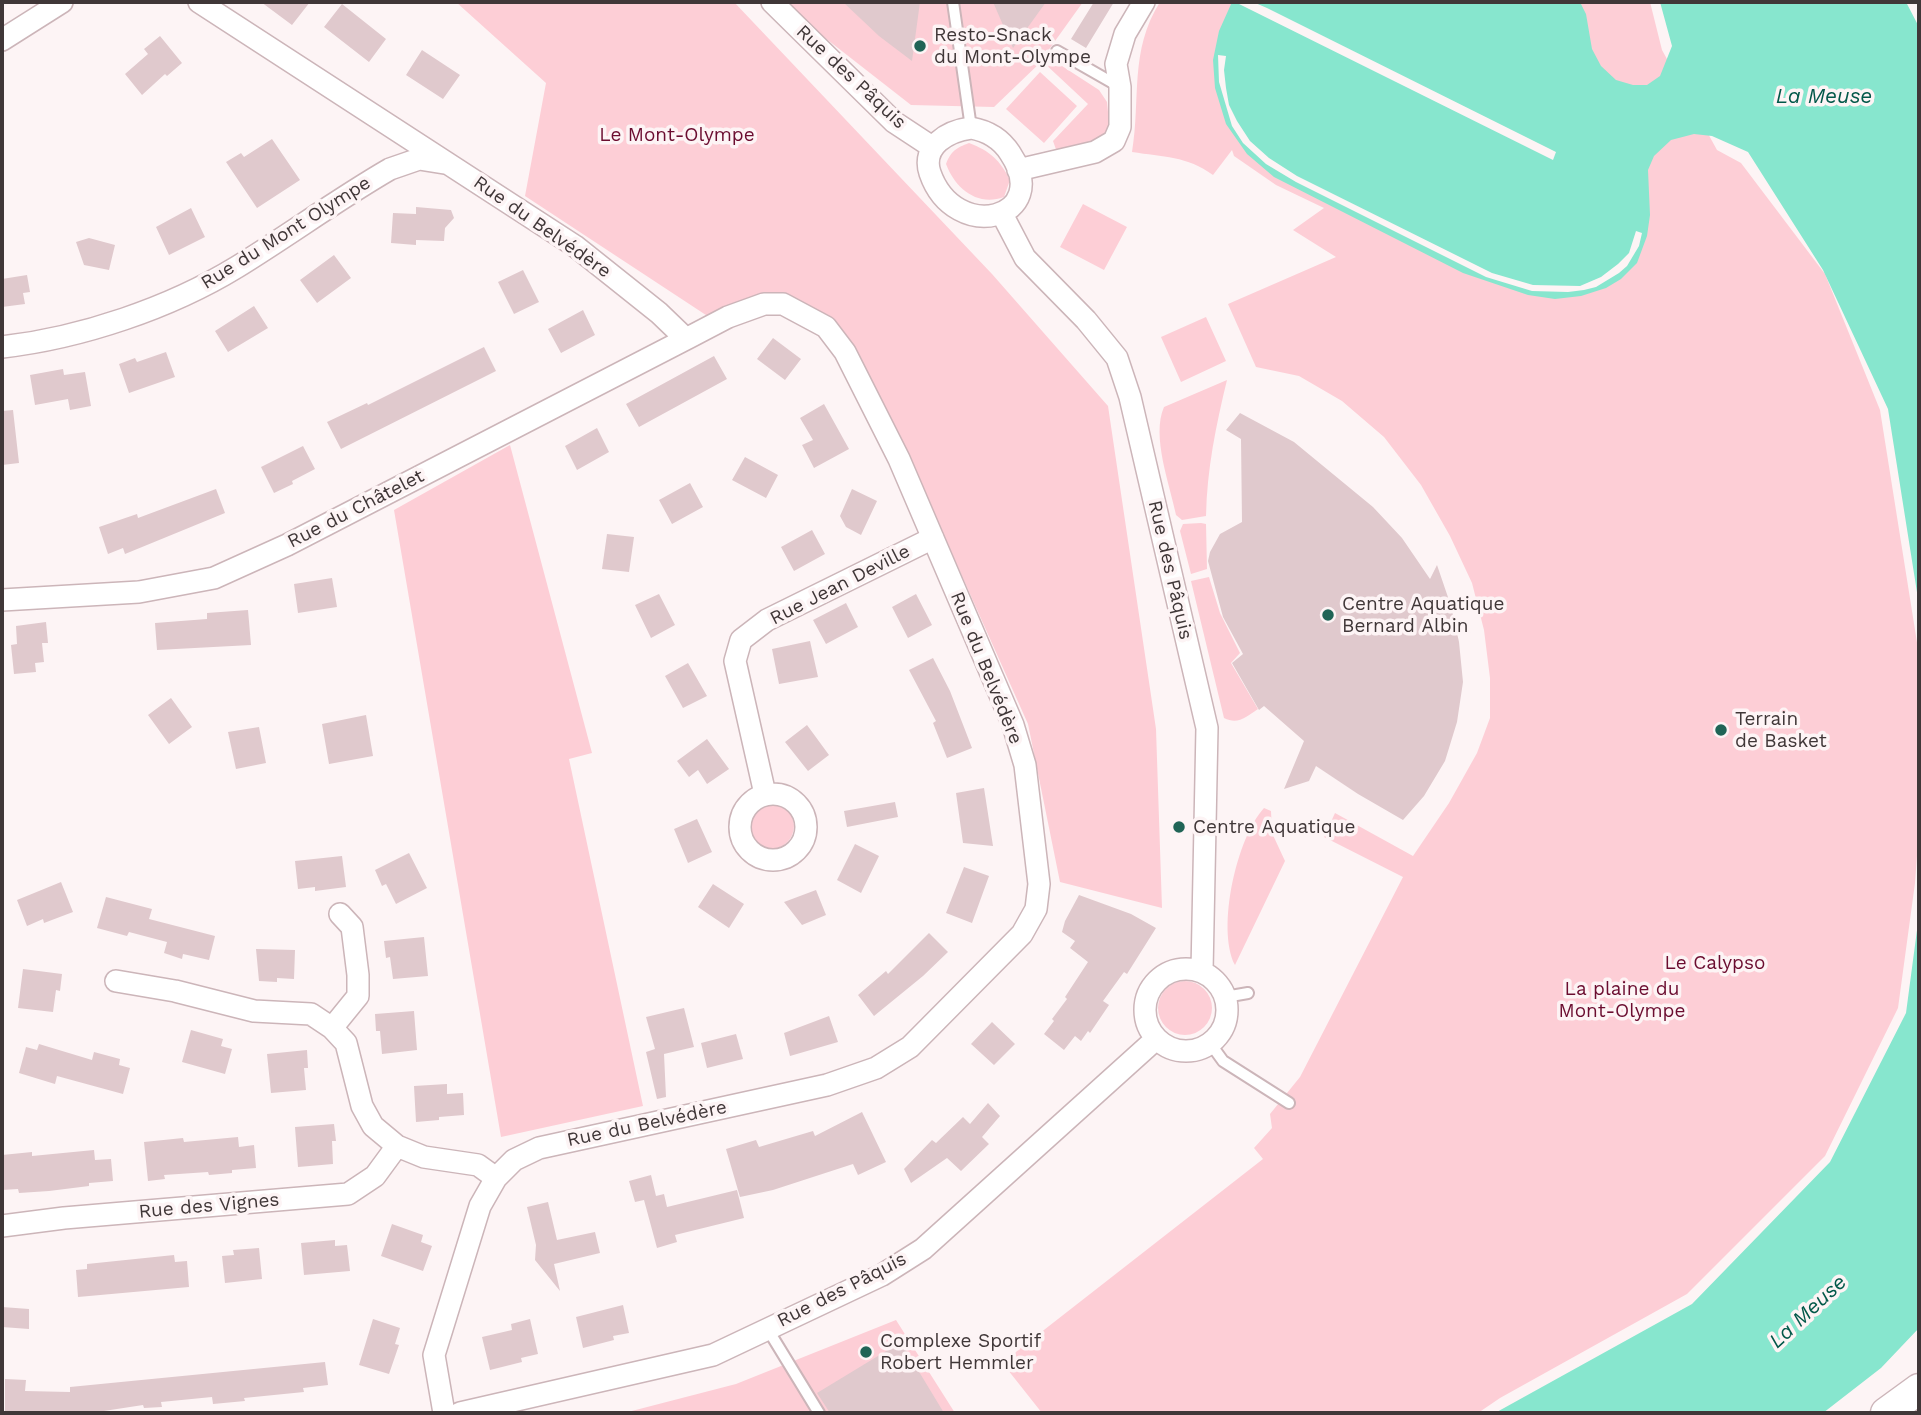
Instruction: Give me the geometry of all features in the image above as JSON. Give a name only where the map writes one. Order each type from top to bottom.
[{"type":"street","points":[[2,40],[62,2]]},
{"type":"street","name":"Rue du Belvédère","points":[[199,2],[575,246],[659,313],[686,339],[729,317],[764,304],[783,304],[826,327],[845,352],[899,459],[1013,725],[1025,765],[1039,884],[1036,909],[1022,934],[910,1047],[876,1068],[827,1085],[539,1148],[514,1160],[496,1178],[480,1206],[434,1355],[444,1413]]},
{"type":"street","name":"Rue des Pâquis","points":[[772,2],[894,122],[932,147]]},
{"type":"street","points":[[1018,170],[1095,152],[1114,141],[1120,127],[1120,87],[1116,64],[1137,5]]},
{"type":"street","points":[[971,128],[983,130],[1002,142],[1016,162],[1022,189],[1017,201],[1002,214],[973,216],[957,209],[935,186],[929,169],[932,147],[949,134],[971,128]]},
{"type":"street","name":"Rue du Mont Olympe","points":[[2,347],[28,344],[106,324],[167,303],[235,268],[390,169],[419,159],[449,164]]},
{"type":"street","name":"Rue des Pâquis","points":[[1002,214],[1025,258],[1086,320],[1117,358],[1129,397],[1207,728],[1202,971]]},
{"type":"street","name":"Rue du Châtelet","points":[[2,600],[139,592],[214,578],[287,545],[686,339]]},
{"type":"street","name":"Rue Jean Deville","points":[[765,794],[735,661],[741,640],[767,620],[933,538]]},
{"type":"street","points":[[332,1028],[358,996],[352,927],[340,914]]},
{"type":"street","points":[[1188,968],[1202,971],[1220,986],[1225,997],[1225,1023],[1210,1043],[1199,1049],[1176,1050],[1156,1039],[1148,1027],[1144,1013],[1145,999],[1151,986],[1161,976],[1174,970],[1188,968]]},
{"type":"street","points":[[116,981],[175,991],[254,1011],[311,1014],[332,1028],[346,1043],[362,1106],[373,1126],[397,1146],[424,1157],[478,1165],[496,1178]]},
{"type":"street","name":"Rue des Pâquis","points":[[460,1413],[713,1355],[882,1275],[923,1249],[1156,1039]]},
{"type":"street","name":"Rue des Vignes","points":[[2,1226],[64,1218],[348,1194],[375,1176],[397,1146]]},
{"type":"street","points":[[1886,1413],[1919,1389]]},
{"type":"lane","points":[[953,2],[971,128]]},
{"type":"lane","points":[[1057,51],[1120,87]]},
{"type":"lane","points":[[1225,997],[1248,993]]},
{"type":"lane","points":[[1210,1043],[1223,1061],[1289,1103]]},
{"type":"lane","points":[[767,1328],[819,1413]]},
{"type":"green space","name":"Le Mont-Olympe","points":[[456,2],[734,2],[992,274],[1108,406],[1156,729],[1162,908],[1060,882],[1028,724],[904,446],[786,293],[712,319],[525,196],[546,83]]},
{"type":"green space","points":[[783,2],[1083,2],[1045,55],[1099,90],[1107,102],[1110,132],[1100,145],[1058,155],[1053,141],[1088,104],[1042,61],[994,107],[911,105],[788,9]]},
{"type":"green space","name":"La plaine du Mont-Olympe","points":[[1160,2],[1650,2],[1662,50],[1717,150],[1741,163],[1825,274],[1880,410],[1919,655],[1919,829],[1915,883],[1898,1008],[1825,1156],[1687,1294],[1500,1398],[1478,1413],[1042,1413],[1004,1365],[1017,1351],[1263,1159],[1254,1148],[1272,1128],[1270,1114],[1300,1077],[1403,877],[1324,837],[1335,813],[1413,856],[1449,803],[1477,753],[1490,718],[1490,678],[1484,630],[1472,583],[1450,536],[1421,485],[1384,437],[1342,401],[1299,376],[1256,367],[1228,304],[1336,257],[1293,230],[1324,208],[1276,185],[1234,156],[1232,150],[1213,175],[1184,161],[1132,152],[1140,57],[1150,20]]},
{"type":"green space","points":[[1040,72],[1077,106],[1044,143],[1006,109]]},
{"type":"green space","points":[[969,143],[989,153],[1002,167],[1010,180],[1004,197],[976,197],[955,181],[946,164],[954,150]]},
{"type":"green space","points":[[1083,204],[1127,227],[1104,270],[1060,247]]},
{"type":"green space","points":[[1206,317],[1226,361],[1181,382],[1161,337]]},
{"type":"green space","points":[[1227,380],[1213,447],[1206,516],[1182,520],[1176,515],[1161,446],[1164,407]]},
{"type":"green space","points":[[510,445],[592,753],[569,759],[643,1106],[501,1137],[394,510]]},
{"type":"green space","points":[[1183,524],[1206,524],[1207,569],[1191,574],[1180,531]]},
{"type":"green space","points":[[1209,577],[1220,613],[1240,653],[1231,663],[1258,709],[1238,720],[1224,718],[1191,581]]},
{"type":"green space","points":[[771,803],[788,809],[794,826],[788,843],[771,849],[754,843],[748,826],[754,809]]},
{"type":"green space","points":[[1264,808],[1271,811],[1272,833],[1285,861],[1235,965],[1228,929],[1232,884],[1245,840]]},
{"type":"green space","points":[[1185,981],[1204,989],[1212,1008],[1204,1027],[1185,1035],[1166,1027],[1158,1008],[1166,989]]},
{"type":"green space","name":"Complexe Sportif Robert Hemmler","points":[[896,1320],[955,1413],[624,1413],[736,1384]]},
{"type":"water","points":[[1232,2],[1580,2],[1586,14],[1592,49],[1601,66],[1616,80],[1633,85],[1647,85],[1660,76],[1672,46],[1660,2],[1906,2],[1919,27],[1919,605],[1888,409],[1823,270],[1748,152],[1712,136],[1694,134],[1671,140],[1654,156],[1648,170],[1650,215],[1647,236],[1637,263],[1621,279],[1606,288],[1581,296],[1555,299],[1528,295],[1463,273],[1274,177],[1247,154],[1226,124],[1215,88],[1213,60],[1219,31]]},
{"type":"water","name":"La Meuse","points":[[1919,915],[1919,1328],[1881,1368],[1823,1413],[1495,1413],[1692,1304],[1830,1162],[1906,1013]]},
{"type":"pier","points":[[1235,2],[1253,2],[1267,8],[1556,152],[1553,160]]},
{"type":"pier","points":[[1218,55],[1226,56],[1224,70],[1229,105],[1250,141],[1269,158],[1297,176],[1492,273],[1533,285],[1580,286],[1601,277],[1618,264],[1629,253],[1636,231],[1642,233],[1639,246],[1627,266],[1619,273],[1596,287],[1584,290],[1532,291],[1486,277],[1296,182],[1266,164],[1243,143],[1232,126],[1219,82]]},
{"type":"building","points":[[261,2],[310,2],[292,25]]},
{"type":"building","points":[[843,2],[920,2],[912,61],[879,36]]},
{"type":"building","points":[[993,2],[1046,2],[1013,48]]},
{"type":"building","points":[[1094,2],[1114,2],[1086,48],[1071,39]]},
{"type":"building","points":[[342,4],[386,39],[369,62],[324,27]]},
{"type":"building","points":[[160,36],[182,63],[142,95],[125,74],[148,54],[144,49]]},
{"type":"building","points":[[422,50],[460,75],[443,99],[406,75]]},
{"type":"building","points":[[272,139],[300,180],[257,208],[226,162],[241,153],[244,157]]},
{"type":"building","points":[[416,207],[451,210],[454,218],[445,228],[444,241],[416,240],[416,245],[391,243],[393,213],[416,214]]},
{"type":"building","points":[[191,208],[205,237],[169,255],[156,227]]},
{"type":"building","points":[[89,238],[115,245],[109,270],[84,265],[76,242]]},
{"type":"building","points":[[334,255],[351,278],[317,303],[300,280]]},
{"type":"building","points":[[523,270],[539,302],[514,314],[498,282]]},
{"type":"building","points":[[27,275],[30,292],[23,293],[25,304],[2,307],[2,279]]},
{"type":"building","points":[[254,306],[268,328],[228,352],[215,331]]},
{"type":"building","points":[[583,310],[595,335],[561,353],[548,329]]},
{"type":"building","points":[[773,338],[801,359],[785,380],[757,359]]},
{"type":"building","points":[[484,347],[496,371],[341,449],[327,422],[367,403],[368,405]]},
{"type":"building","points":[[166,352],[175,377],[129,393],[119,364],[135,358],[137,362]]},
{"type":"building","points":[[714,356],[727,379],[639,427],[626,404]]},
{"type":"building","points":[[63,369],[64,375],[85,372],[91,406],[70,410],[68,399],[35,405],[30,375]]},
{"type":"building","points":[[824,404],[849,449],[814,468],[802,445],[813,440],[800,418]]},
{"type":"building","points":[[13,410],[19,463],[2,465],[2,411]]},
{"type":"building","name":"Centre Aquatique Bernard Albin","points":[[1240,413],[1294,442],[1373,507],[1402,538],[1430,579],[1437,565],[1451,606],[1459,642],[1463,682],[1457,722],[1445,761],[1424,796],[1403,820],[1316,766],[1309,781],[1284,789],[1304,741],[1264,706],[1259,710],[1232,663],[1243,654],[1223,617],[1208,561],[1220,534],[1242,522],[1241,439],[1226,430]]},
{"type":"building","points":[[597,428],[609,452],[577,470],[565,446]]},
{"type":"building","points":[[303,446],[315,469],[274,493],[261,467]]},
{"type":"building","points":[[745,457],[778,475],[766,498],[732,480]]},
{"type":"building","points":[[690,483],[703,507],[672,524],[659,500]]},
{"type":"building","points":[[216,489],[225,513],[125,554],[123,548],[108,554],[99,527],[137,514],[138,518]]},
{"type":"building","points":[[852,489],[877,501],[861,535],[846,527],[840,516]]},
{"type":"building","points":[[812,530],[825,554],[794,571],[781,547]]},
{"type":"building","points":[[607,534],[634,537],[629,572],[602,569]]},
{"type":"building","points":[[332,578],[337,607],[298,613],[294,584]]},
{"type":"building","points":[[659,594],[675,625],[651,638],[635,605]]},
{"type":"building","points":[[916,594],[932,625],[908,638],[892,607]]},
{"type":"building","points":[[846,603],[858,627],[826,644],[813,620]]},
{"type":"building","points":[[248,610],[251,645],[157,650],[155,623],[207,619],[207,613]]},
{"type":"building","points":[[46,622],[48,643],[42,643],[44,662],[35,663],[36,672],[14,674],[11,645],[17,644],[16,626]]},
{"type":"building","points":[[810,641],[818,677],[779,684],[772,649]]},
{"type":"building","points":[[933,658],[950,691],[972,748],[947,758],[933,723],[936,721],[909,670]]},
{"type":"building","points":[[688,663],[707,696],[683,708],[665,676]]},
{"type":"building","points":[[171,698],[192,727],[169,744],[148,715]]},
{"type":"building","points":[[366,715],[373,756],[329,764],[322,724]]},
{"type":"building","points":[[807,725],[829,755],[808,771],[785,742]]},
{"type":"building","points":[[259,727],[266,763],[236,769],[228,732]]},
{"type":"building","points":[[707,739],[729,769],[707,784],[698,770],[689,777],[677,761]]},
{"type":"building","points":[[984,788],[993,846],[963,843],[956,793]]},
{"type":"building","points":[[895,802],[898,817],[847,827],[844,811]]},
{"type":"building","points":[[697,819],[712,852],[688,863],[674,829]]},
{"type":"building","points":[[855,844],[879,856],[861,893],[837,880]]},
{"type":"building","points":[[409,853],[427,888],[396,904],[386,884],[382,886],[375,870]]},
{"type":"building","points":[[342,856],[346,887],[315,891],[315,887],[298,889],[295,861]]},
{"type":"building","points":[[964,867],[989,876],[972,923],[946,913]]},
{"type":"building","points":[[61,882],[73,912],[27,926],[17,900]]},
{"type":"building","points":[[713,884],[744,904],[729,928],[698,907]]},
{"type":"building","points":[[816,890],[826,915],[802,925],[784,902]]},
{"type":"building","points":[[1079,895],[1131,914],[1156,928],[1127,974],[1124,972],[1103,1001],[1109,1005],[1090,1033],[1088,1031],[1081,1041],[1075,1036],[1064,1050],[1044,1034],[1088,962],[1070,948],[1075,941],[1062,932]]},
{"type":"building","points":[[106,897],[152,909],[149,919],[215,936],[209,960],[183,954],[182,959],[164,953],[167,942],[129,932],[127,936],[97,928]]},
{"type":"building","points":[[929,933],[948,952],[874,1016],[858,995],[886,971],[888,974]]},
{"type":"building","points":[[424,937],[428,976],[393,979],[390,957],[386,958],[384,941]]},
{"type":"building","points":[[256,949],[295,950],[294,979],[259,981]]},
{"type":"building","points":[[23,969],[62,974],[60,991],[56,990],[53,1012],[18,1008]]},
{"type":"building","points":[[684,1008],[694,1047],[664,1054],[666,1097],[657,1099],[646,1052],[655,1049],[646,1017]]},
{"type":"building","points":[[414,1011],[417,1050],[382,1054],[375,1014]]},
{"type":"building","points":[[829,1016],[838,1042],[790,1056],[784,1033]]},
{"type":"building","points":[[992,1022],[1015,1044],[994,1065],[971,1044]]},
{"type":"building","points":[[191,1030],[223,1039],[221,1046],[232,1049],[225,1074],[182,1062]]},
{"type":"building","points":[[736,1034],[743,1059],[707,1068],[701,1043]]},
{"type":"building","points":[[39,1044],[92,1060],[94,1052],[120,1059],[119,1065],[130,1068],[123,1094],[57,1076],[55,1084],[19,1073],[26,1047],[37,1050]]},
{"type":"building","points":[[307,1050],[308,1068],[304,1068],[306,1090],[271,1093],[267,1054]]},
{"type":"building","points":[[447,1084],[447,1094],[463,1093],[464,1115],[416,1122],[414,1086]]},
{"type":"building","points":[[988,1103],[1000,1116],[982,1137],[989,1144],[961,1171],[947,1158],[911,1183],[904,1169],[932,1140],[936,1143],[963,1117],[970,1124]]},
{"type":"building","points":[[862,1112],[886,1162],[858,1175],[853,1164],[773,1190],[740,1197],[726,1149],[756,1140],[759,1147],[813,1131],[815,1136]]},
{"type":"building","points":[[334,1124],[336,1141],[332,1141],[333,1164],[298,1167],[295,1127]]},
{"type":"building","points":[[238,1137],[239,1147],[254,1145],[256,1168],[209,1175],[208,1172],[164,1175],[165,1179],[148,1181],[144,1142],[183,1138],[184,1142]]},
{"type":"building","points":[[94,1150],[95,1160],[111,1159],[113,1181],[49,1191],[19,1193],[18,1189],[2,1190],[2,1155],[32,1152],[32,1156]]},
{"type":"building","points":[[651,1175],[656,1196],[664,1194],[667,1207],[737,1190],[744,1218],[675,1235],[677,1242],[657,1248],[644,1200],[635,1202],[629,1181]]},
{"type":"building","points":[[548,1202],[557,1240],[595,1232],[600,1253],[554,1264],[560,1291],[535,1260],[536,1245],[527,1207]]},
{"type":"building","points":[[392,1224],[423,1235],[421,1242],[432,1246],[423,1271],[381,1256]]},
{"type":"building","points":[[335,1240],[335,1246],[347,1245],[350,1271],[304,1275],[301,1243]]},
{"type":"building","points":[[259,1248],[262,1279],[225,1283],[222,1256],[234,1255],[233,1250]]},
{"type":"building","points":[[174,1255],[175,1262],[187,1261],[189,1287],[78,1297],[76,1270],[87,1269],[87,1264]]},
{"type":"building","points":[[623,1305],[629,1333],[613,1336],[614,1340],[583,1348],[576,1317]]},
{"type":"building","points":[[2,1307],[29,1309],[29,1329],[2,1327]]},
{"type":"building","points":[[373,1319],[400,1328],[395,1344],[399,1345],[389,1374],[359,1365]]},
{"type":"building","points":[[530,1319],[538,1354],[521,1358],[522,1362],[490,1370],[482,1337],[512,1330],[511,1324]]},
{"type":"building","points":[[901,1342],[944,1413],[830,1413],[817,1393]]},
{"type":"building","points":[[325,1362],[328,1385],[303,1388],[304,1392],[213,1404],[212,1397],[161,1402],[162,1407],[144,1408],[143,1405],[104,1413],[5,1413],[5,1379],[26,1380],[25,1391],[70,1392],[70,1387]]},
{"type":"place","name":"Resto-Snack du Mont-Olympe","points":[[920,46]]},
{"type":"place","name":"Centre Aquatique Bernard Albin","points":[[1328,615]]},
{"type":"place","name":"Terrain de Basket","points":[[1721,730]]},
{"type":"place","name":"Centre Aquatique","points":[[1179,827]]},
{"type":"place","name":"Complexe Sportif Robert Hemmler","points":[[866,1352]]},
{"type":"park label","name":"Le Calypso","points":[[1715,963]]}]
